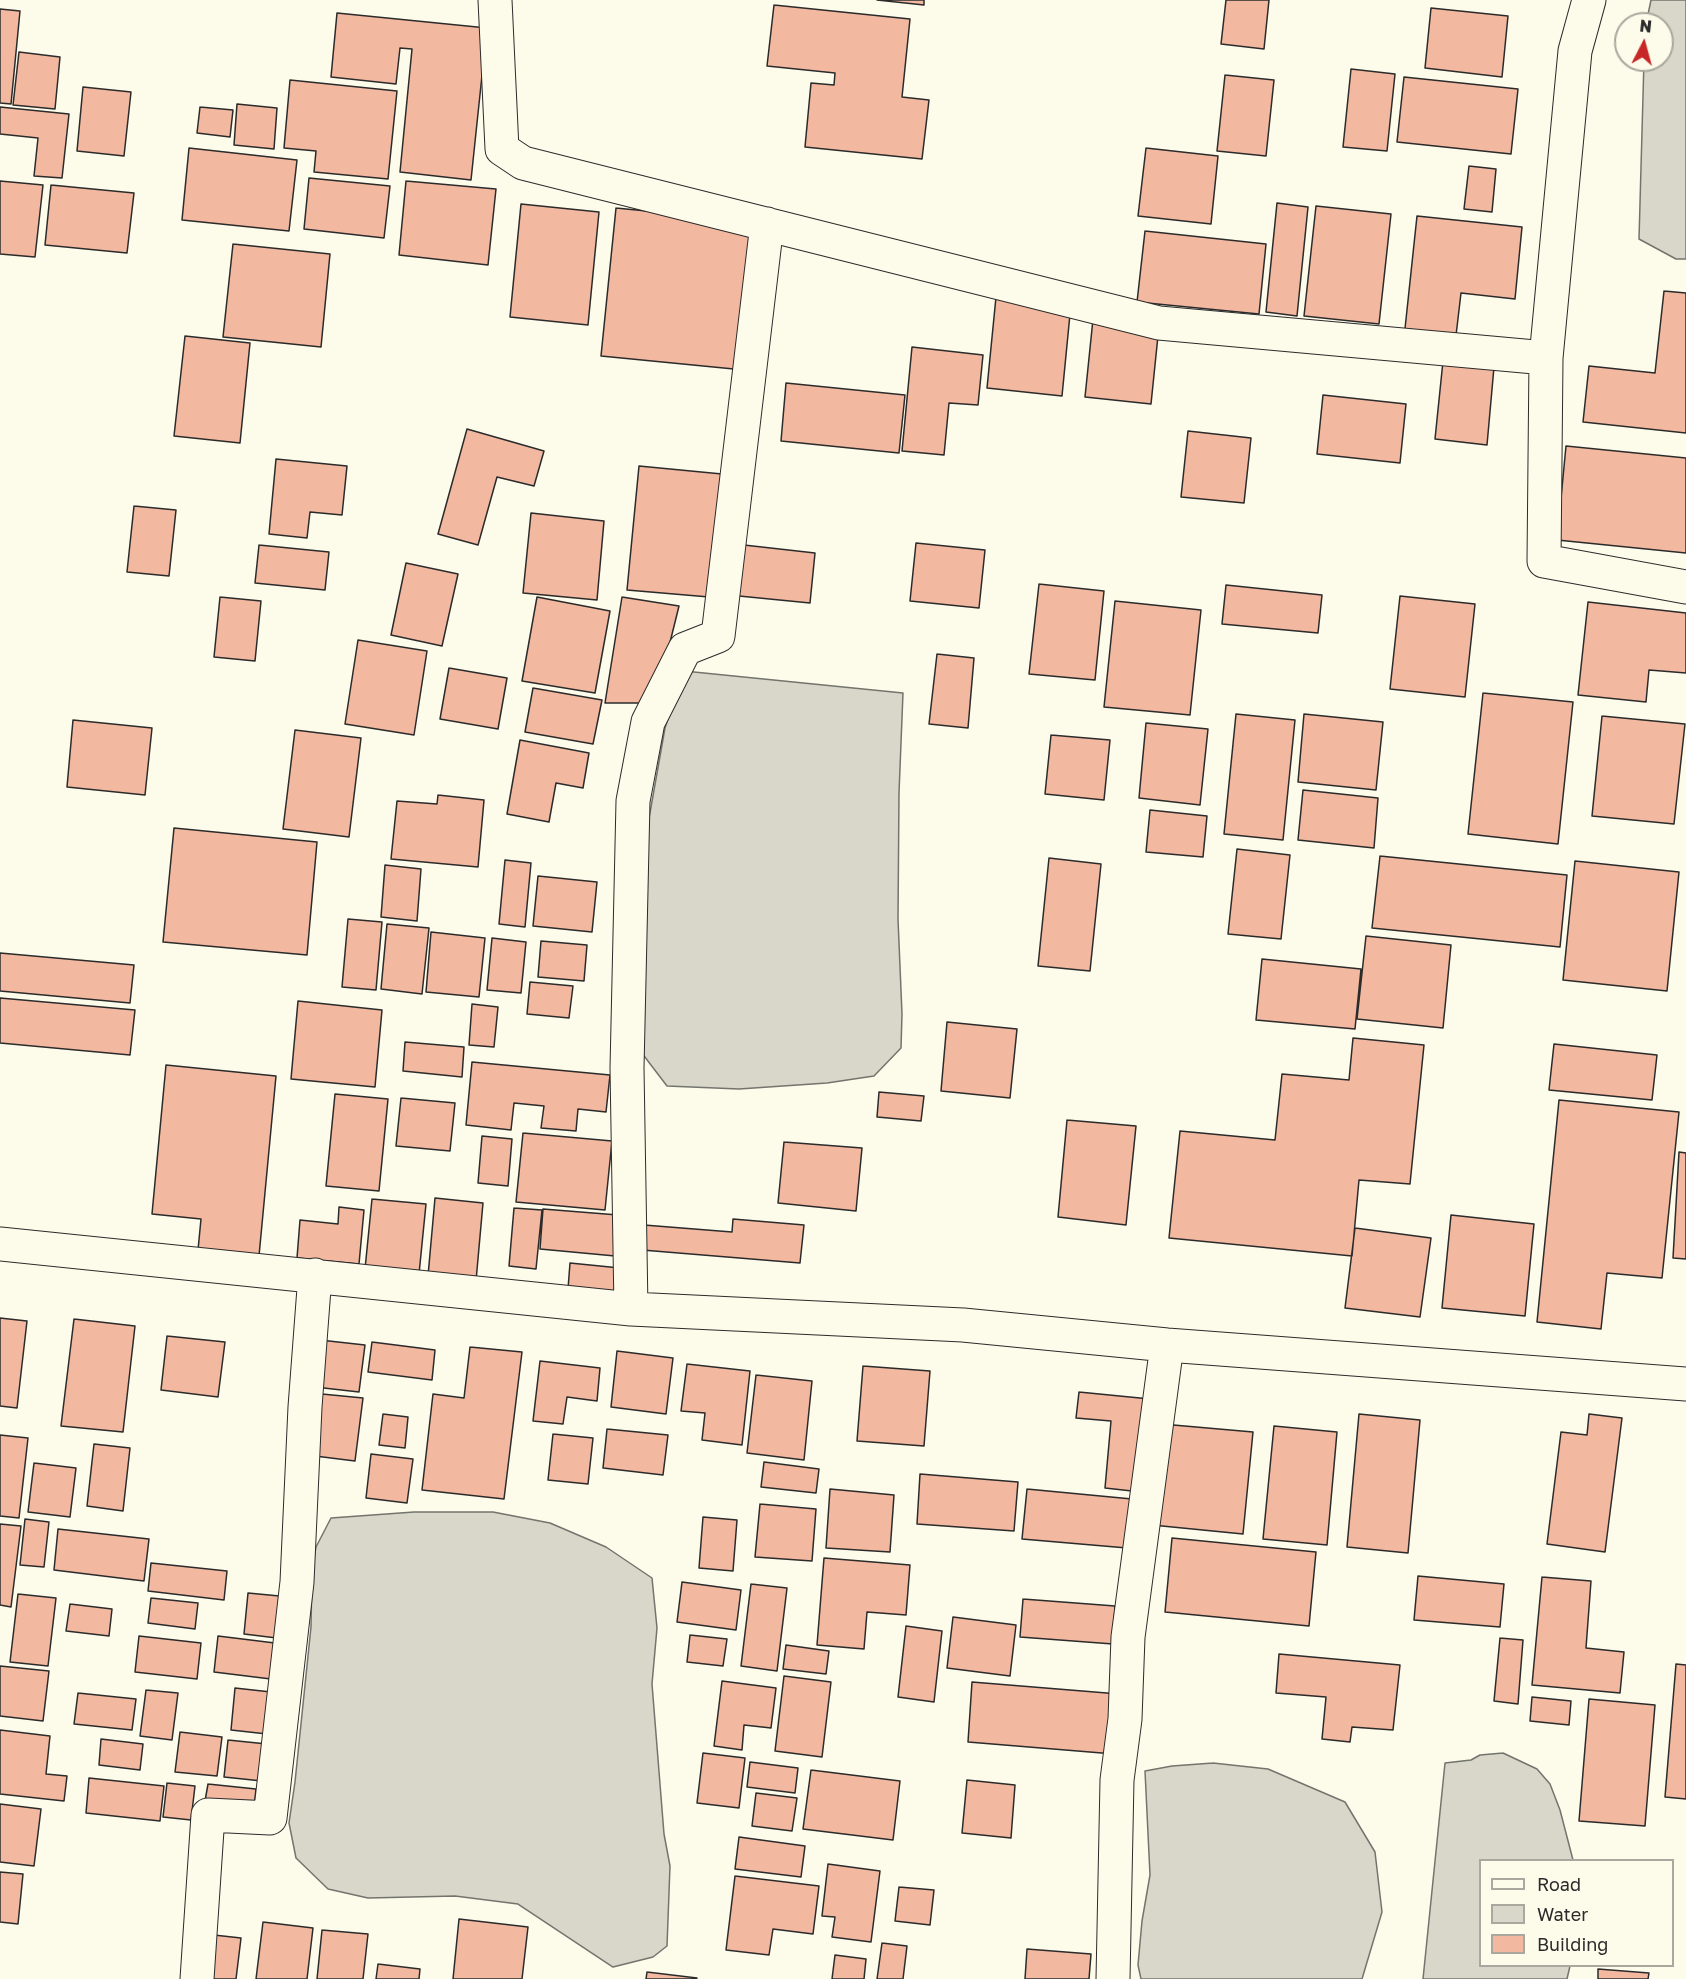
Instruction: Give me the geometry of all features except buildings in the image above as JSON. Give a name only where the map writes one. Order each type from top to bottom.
[{"type":"street","points":[[495,0],[502,149],[523,163],[1159,323],[1546,358]]},
{"type":"street","points":[[1589,0],[1575,51],[1546,358],[1544,561],[1686,587]]},
{"type":"street","points":[[631,1309],[627,1068],[633,801],[648,722],[685,649],[718,636],[767,224]]},
{"type":"street","points":[[0,1244],[631,1309],[963,1325],[1167,1345],[1686,1384]]},
{"type":"street","points":[[197,1979],[208,1815],[270,1818],[297,1582],[305,1407],[315,1275]]},
{"type":"street","points":[[1113,1979],[1117,1780],[1125,1719],[1128,1636],[1167,1345]]},
{"type":"water","points":[[1651,0],[1686,0],[1686,259],[1676,259],[1639,239],[1644,72],[1674,72],[1674,12],[1648,12]]},
{"type":"water","points":[[684,671],[903,693],[898,919],[901,1048],[874,1076],[827,1083],[739,1089],[667,1086],[638,1048],[645,841],[665,728]]},
{"type":"water","points":[[414,1512],[493,1512],[550,1523],[606,1547],[652,1578],[657,1628],[652,1684],[664,1834],[670,1866],[667,1946],[653,1957],[613,1967],[518,1904],[455,1896],[368,1898],[328,1889],[296,1858],[289,1823],[311,1627],[312,1569],[316,1547],[331,1518]]},
{"type":"water","points":[[1503,1753],[1537,1769],[1550,1784],[1560,1810],[1573,1859],[1479,1859],[1479,1967],[1570,1967],[1567,1979],[1423,1979],[1445,1763],[1471,1760],[1480,1755]]},
{"type":"water","points":[[1213,1763],[1268,1769],[1345,1802],[1375,1852],[1382,1912],[1362,1979],[1141,1979],[1138,1965],[1142,1921],[1150,1875],[1145,1771],[1172,1766]]}]
